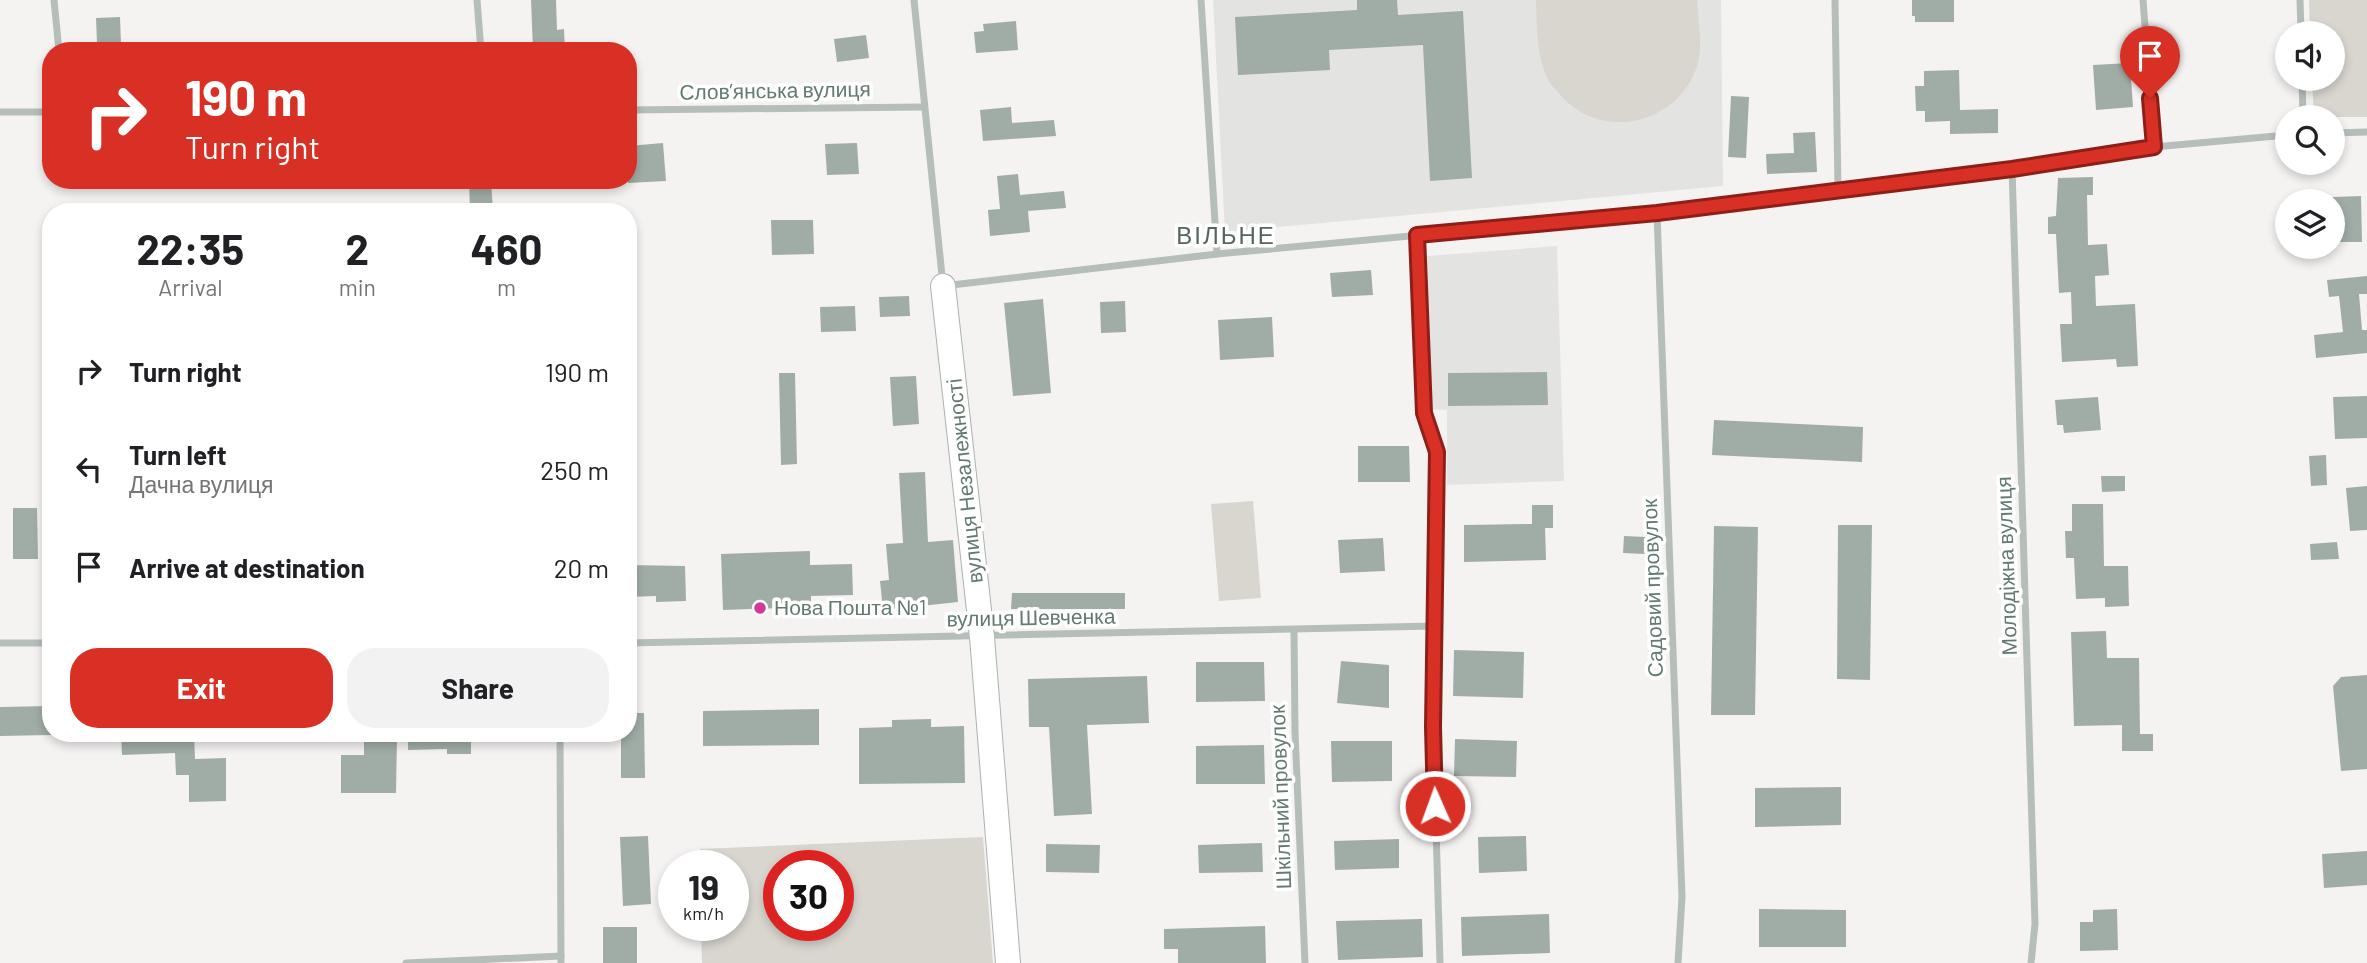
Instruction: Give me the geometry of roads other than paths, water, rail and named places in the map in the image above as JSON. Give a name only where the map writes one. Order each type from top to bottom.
[{"type":"street","points":[[54,0],[57,42]]},
{"type":"street","points":[[477,0],[480,42]]},
{"type":"street","name":"вулиця Незалежності","points":[[914,0],[923,107],[982,637],[1008,963]]},
{"type":"street","points":[[1201,0],[1217,254]]},
{"type":"street","points":[[1835,0],[1838,191]]},
{"type":"street","points":[[2143,0],[2154,147]]},
{"type":"street","points":[[2300,0],[2301,21]]},
{"type":"street","name":"Словʼянська вулиця","points":[[637,110],[923,107]]},
{"type":"street","points":[[0,112],[42,112]]},
{"type":"street","points":[[2345,133],[2367,132]]},
{"type":"street","points":[[943,286],[1217,254],[1657,213],[2012,169],[2154,147],[2275,136]]},
{"type":"street","name":"Молодіжна вулиця","points":[[2012,169],[2035,925],[2031,963]]},
{"type":"street","name":"Садовий провулок","points":[[1657,213],[1682,897],[1678,963]]},
{"type":"street","points":[[1417,235],[1424,413],[1437,452],[1433,727],[1440,963]]},
{"type":"street","name":"вулиця Шевченка","points":[[637,643],[1435,626]]},
{"type":"street","name":"Шкільний провулок","points":[[1294,630],[1295,732],[1305,963]]},
{"type":"street","points":[[0,643],[42,643]]},
{"type":"street","points":[[406,963],[561,960],[560,742]]},
{"type":"place","name":"Нова Пошта №1","points":[[760,608]]},
{"type":"district","name":"ВІЛЬНЕ","points":[[1226,236]]}]
